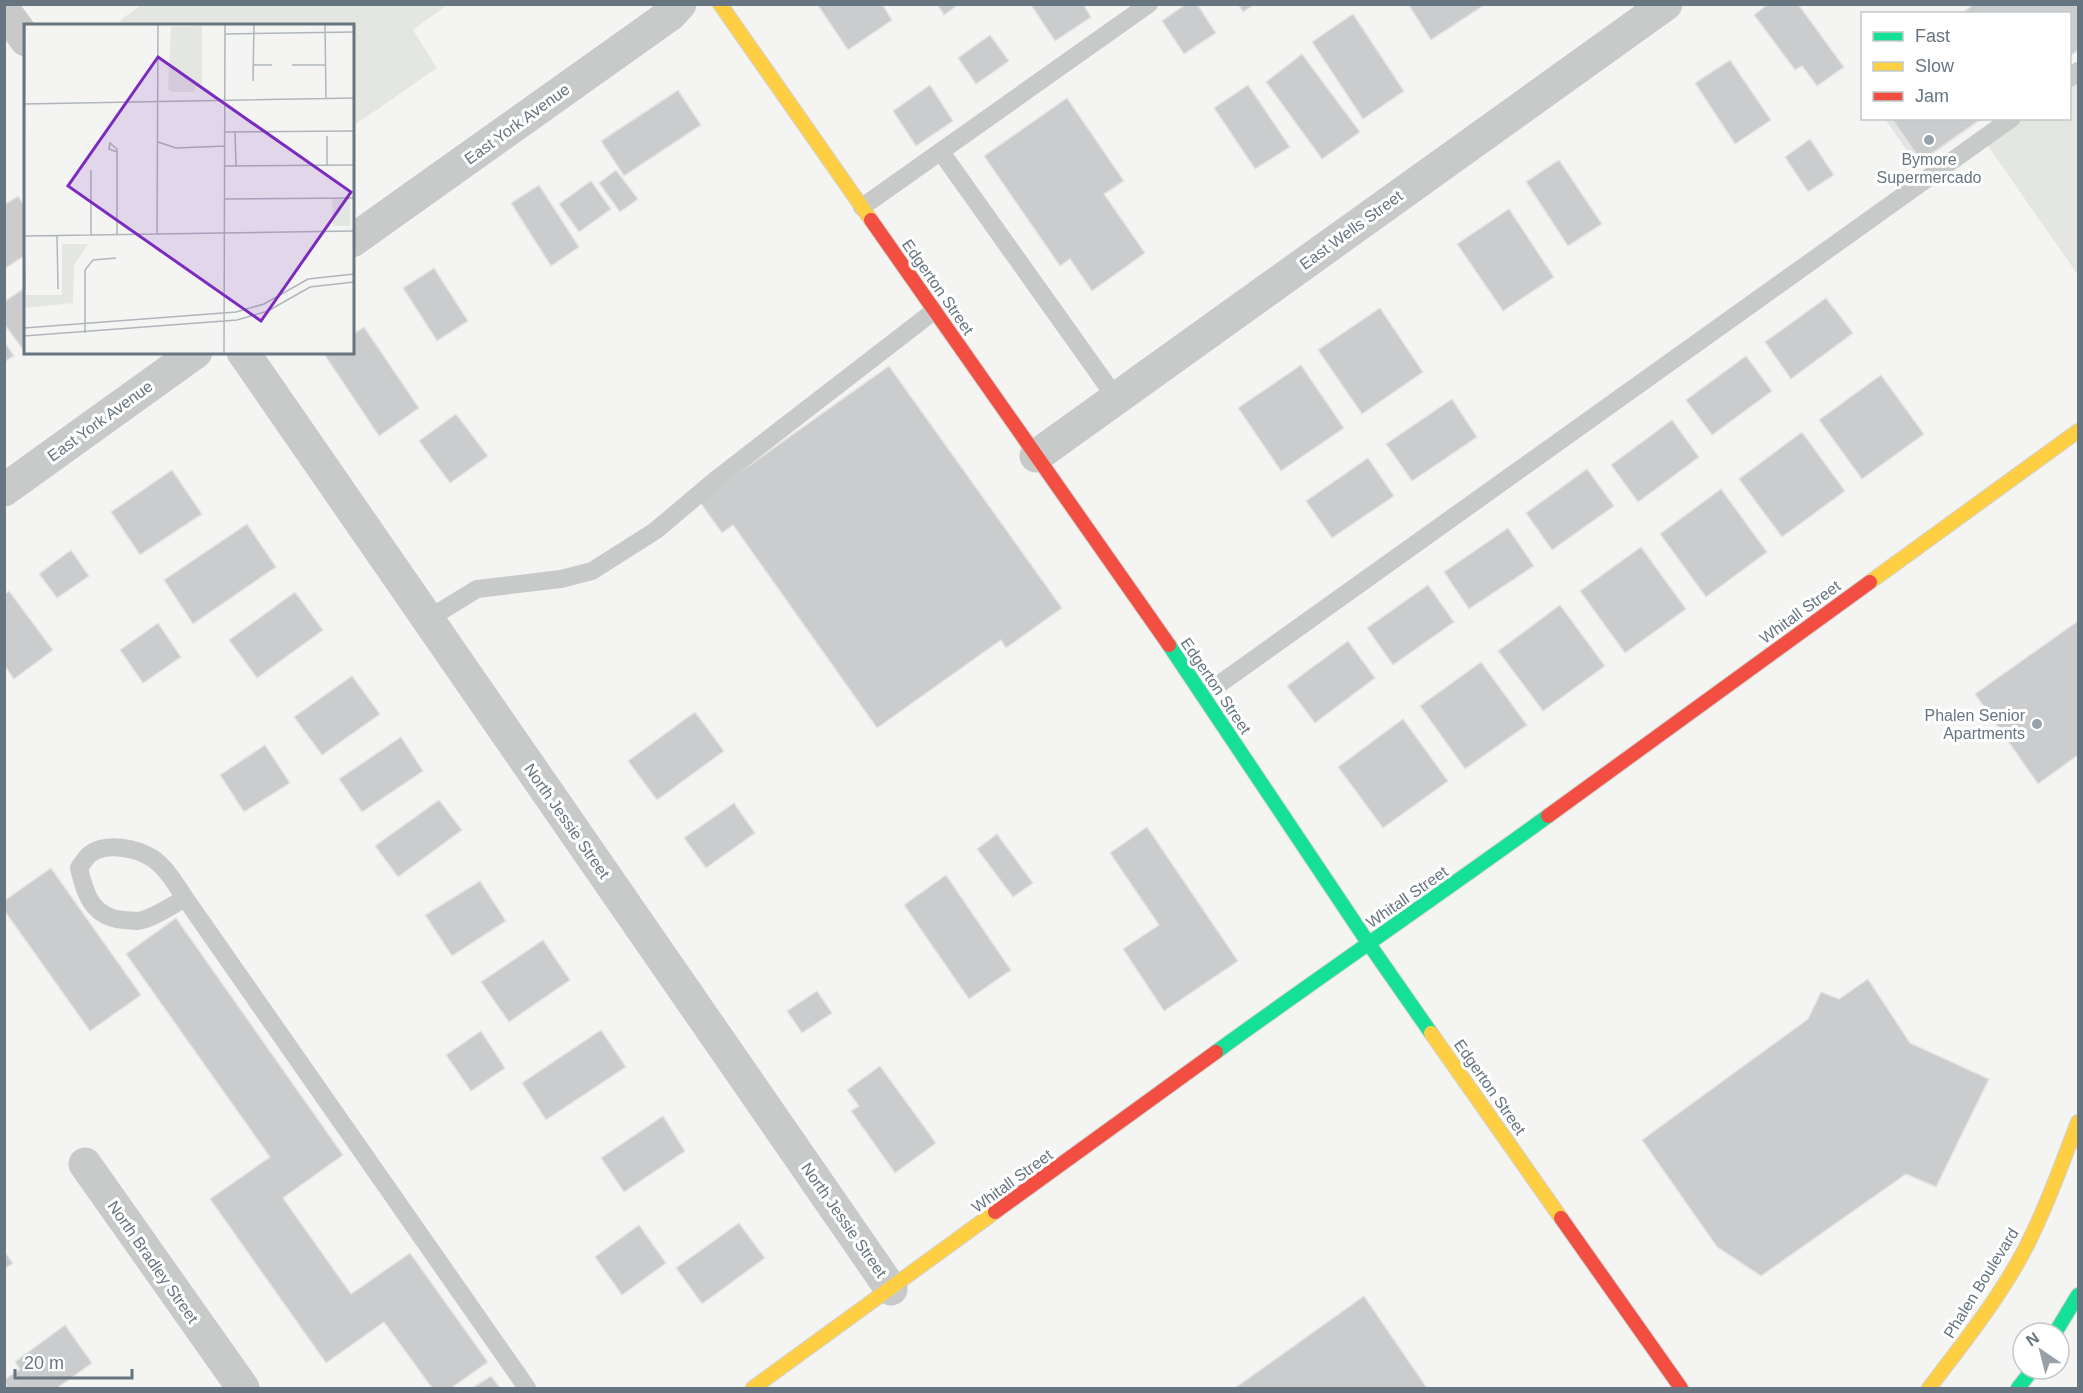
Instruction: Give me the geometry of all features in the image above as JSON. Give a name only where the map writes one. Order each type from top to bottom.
[{"type":"street","name":"East York Avenue","points":[[354,240],[671,14],[680,4]]},
{"type":"street","name":"Edgerton Street","points":[[720,4],[1204,695],[1369,944],[1681,1389]]},
{"type":"street","name":"East Wells Street","points":[[1036,456],[1666,4]]},
{"type":"street","points":[[4,10],[24,37]]},
{"type":"street","name":"East York Avenue","points":[[4,490],[193,354]]},
{"type":"street","name":"North Jessie Street","points":[[244,354],[891,1289]]},
{"type":"street","name":"Whitall Street","points":[[753,1389],[1329,970],[1418,911],[2079,430]]},
{"type":"street","name":"Phalen Boulevard","points":[[1929,1389],[1976,1328],[2023,1253],[2079,1122]]},
{"type":"street","name":"North Bradley Street","points":[[85,1164],[243,1389]]},
{"type":"street","points":[[2063,1321],[2079,1295]]},
{"type":"lane","points":[[862,207],[1149,4]]},
{"type":"lane","points":[[1204,695],[2009,120]]},
{"type":"lane","points":[[941,152],[1116,398]]},
{"type":"lane","points":[[428,619],[477,589],[561,579],[592,571],[656,531],[718,478],[934,310]]},
{"type":"lane","points":[[185,898],[138,921],[112,919],[97,911],[84,890],[79,868],[90,854],[110,846],[132,850],[153,859],[168,874],[185,898],[527,1389]]},
{"type":"shaded area","points":[[143,4],[447,4],[413,30],[437,68],[354,125],[354,24],[123,24],[120,20]]},
{"type":"shaded area","points":[[2078,71],[2078,275],[1983,139],[2011,120],[2071,120],[2071,77]]},
{"type":"shaded area","name":"Bymore Supermercado","points":[[1886,120],[1982,120],[1917,165]]},
{"type":"building","points":[[817,4],[882,4],[892,20],[848,50]]},
{"type":"building","points":[[937,4],[959,4],[944,15]]},
{"type":"building","points":[[1083,4],[1091,17],[1055,41],[1031,5]]},
{"type":"building","points":[[1186,4],[1197,4],[1216,33],[1184,54],[1162,21]]},
{"type":"building","points":[[1238,4],[1255,4],[1243,12]]},
{"type":"building","points":[[1408,4],[1486,4],[1431,40]]},
{"type":"building","points":[[1768,4],[1798,4],[1844,67],[1817,86],[1802,66],[1795,70],[1754,15]]},
{"type":"building","points":[[1974,4],[2076,4],[2078,50],[2071,55],[2071,12],[1964,12]]},
{"type":"building","points":[[1353,14],[1404,91],[1363,119],[1312,42]]},
{"type":"building","points":[[990,35],[1009,61],[976,84],[958,58]]},
{"type":"building","points":[[1302,54],[1360,132],[1322,159],[1266,82]]},
{"type":"building","points":[[1730,60],[1771,120],[1735,144],[1695,83]]},
{"type":"building","points":[[930,85],[953,121],[916,146],[893,111]]},
{"type":"building","points":[[1248,85],[1290,147],[1255,169],[1214,108]]},
{"type":"building","points":[[678,90],[701,125],[624,176],[601,141]]},
{"type":"building","points":[[1067,98],[1124,181],[1104,194],[1145,253],[1092,291],[1070,259],[1060,266],[984,156]]},
{"type":"building","name":"Bymore Supermercado","points":[[1892,120],[1979,120],[1921,161]]},
{"type":"building","points":[[1810,139],[1834,175],[1808,192],[1785,157]]},
{"type":"building","points":[[1559,160],[1602,224],[1568,246],[1526,182]]},
{"type":"building","points":[[616,170],[638,199],[620,212],[599,183]]},
{"type":"building","points":[[591,181],[611,209],[579,232],[559,204]]},
{"type":"building","points":[[539,185],[579,247],[551,266],[511,203]]},
{"type":"building","points":[[18,196],[24,205],[24,256],[4,269],[4,205]]},
{"type":"building","points":[[1509,209],[1554,277],[1503,311],[1457,244]]},
{"type":"building","points":[[434,268],[468,321],[437,341],[403,288]]},
{"type":"building","points":[[24,288],[24,346],[22,348],[4,324],[4,302]]},
{"type":"building","points":[[1826,298],[1853,333],[1791,379],[1765,342]]},
{"type":"building","points":[[1380,308],[1423,372],[1362,414],[1318,350]]},
{"type":"building","points":[[364,327],[419,408],[379,436],[324,354],[354,354],[354,334]]},
{"type":"building","points":[[4,341],[14,356],[4,362]]},
{"type":"building","points":[[1746,356],[1772,391],[1712,435],[1686,400]]},
{"type":"building","points":[[1301,365],[1344,428],[1281,471],[1238,408]]},
{"type":"building","points":[[889,366],[1062,608],[1006,648],[1001,640],[877,728],[733,525],[722,533],[699,501]]},
{"type":"building","points":[[1881,375],[1924,434],[1862,479],[1819,420]]},
{"type":"building","points":[[1452,399],[1477,437],[1412,481],[1386,444]]},
{"type":"building","points":[[456,414],[488,456],[450,483],[419,441]]},
{"type":"building","points":[[1672,420],[1699,457],[1638,502],[1611,465]]},
{"type":"building","points":[[1802,432],[1845,491],[1782,537],[1739,479]]},
{"type":"building","points":[[1368,458],[1394,496],[1332,538],[1306,501]]},
{"type":"building","points":[[1587,469],[1614,506],[1552,550],[1526,513]]},
{"type":"building","points":[[172,470],[202,514],[140,555],[111,512]]},
{"type":"building","points":[[1721,489],[1767,552],[1706,597],[1660,534]]},
{"type":"building","points":[[247,524],[276,567],[193,624],[164,580]]},
{"type":"building","points":[[1508,528],[1534,566],[1469,609],[1444,572]]},
{"type":"building","points":[[1641,547],[1686,609],[1625,653],[1580,591]]},
{"type":"building","points":[[71,550],[89,576],[57,598],[39,574]]},
{"type":"building","points":[[1428,585],[1454,622],[1393,665],[1367,628]]},
{"type":"building","points":[[9,591],[53,650],[14,679],[4,665],[4,594]]},
{"type":"building","points":[[295,592],[323,630],[257,678],[229,640]]},
{"type":"building","points":[[1560,605],[1605,666],[1543,711],[1498,651]]},
{"type":"building","name":"Phalen Senior Apartments","points":[[2078,621],[2078,755],[2038,784],[1975,694]]},
{"type":"building","points":[[158,623],[181,657],[143,683],[120,650]]},
{"type":"building","points":[[1348,641],[1375,678],[1315,723],[1287,686]]},
{"type":"building","points":[[1481,662],[1527,725],[1465,769],[1420,706]]},
{"type":"building","points":[[352,676],[380,714],[322,755],[294,717]]},
{"type":"building","points":[[695,712],[724,751],[657,800],[628,761]]},
{"type":"building","points":[[1403,719],[1448,781],[1383,828],[1338,767]]},
{"type":"building","points":[[401,737],[423,771],[362,812],[339,779]]},
{"type":"building","points":[[265,745],[290,783],[244,812],[220,775]]},
{"type":"building","points":[[439,800],[462,830],[398,877],[375,846]]},
{"type":"building","points":[[734,803],[755,833],[706,868],[684,838]]},
{"type":"building","points":[[1147,827],[1238,961],[1164,1011],[1123,949],[1159,925],[1110,853]]},
{"type":"building","points":[[997,834],[1033,883],[1013,897],[977,849]]},
{"type":"building","points":[[51,868],[141,995],[90,1031],[4,910],[4,901]]},
{"type":"building","points":[[946,875],[1011,970],[969,999],[904,905]]},
{"type":"building","points":[[480,881],[506,921],[452,956],[425,915]]},
{"type":"building","points":[[176,918],[343,1155],[283,1198],[351,1294],[410,1253],[488,1362],[451,1388],[432,1388],[384,1322],[326,1363],[210,1199],[270,1157],[126,954]]},
{"type":"building","points":[[543,940],[570,980],[509,1022],[481,982]]},
{"type":"building","points":[[1868,979],[1910,1043],[1989,1079],[1936,1187],[1906,1174],[1761,1276],[1717,1247],[1642,1140],[1808,1019],[1821,992],[1839,999]]},
{"type":"building","points":[[817,991],[832,1013],[802,1033],[787,1011]]},
{"type":"building","points":[[601,1030],[626,1067],[546,1120],[522,1083]]},
{"type":"building","points":[[481,1031],[505,1068],[471,1091],[446,1055]]},
{"type":"building","points":[[880,1066],[936,1143],[895,1173],[851,1111],[859,1106],[847,1090]]},
{"type":"building","points":[[663,1116],[685,1151],[624,1192],[601,1158]]},
{"type":"building","points":[[739,1223],[765,1258],[702,1304],[676,1268]]},
{"type":"building","points":[[639,1225],[666,1263],[622,1295],[595,1257]]},
{"type":"building","points":[[4,1251],[13,1263],[4,1269]]},
{"type":"building","points":[[1364,1296],[1427,1388],[1235,1388]]},
{"type":"building","points":[[65,1325],[92,1363],[57,1388],[7,1388],[4,1380],[20,1369],[15,1362]]},
{"type":"building","points":[[491,1376],[500,1388],[472,1388]]},
{"type":"traffic: fast","points":[[1169,645],[1431,1033]]},
{"type":"traffic: fast","points":[[1216,1052],[1548,816]]},
{"type":"traffic: fast","points":[[2062,1321],[2078,1295]]},
{"type":"traffic: fast","points":[[2018,1388],[2024,1381]]},
{"type":"traffic: slow","points":[[720,4],[871,220]]},
{"type":"traffic: slow","points":[[1870,582],[2078,431]]},
{"type":"traffic: slow","points":[[1431,1033],[1561,1218]]},
{"type":"traffic: slow","points":[[1929,1388],[1991,1305],[2013,1271],[2046,1205],[2078,1122]]},
{"type":"traffic: slow","points":[[753,1388],[995,1212]]},
{"type":"traffic: jam","points":[[871,220],[1169,645]]},
{"type":"traffic: jam","points":[[1548,816],[1870,582]]},
{"type":"traffic: jam","points":[[995,1212],[1216,1052]]},
{"type":"traffic: jam","points":[[1561,1218],[1681,1388]]},
{"type":"place","name":"Bymore Supermercado","points":[[1929,140]]},
{"type":"place","name":"Phalen Senior Apartments","points":[[2037,724]]}]
